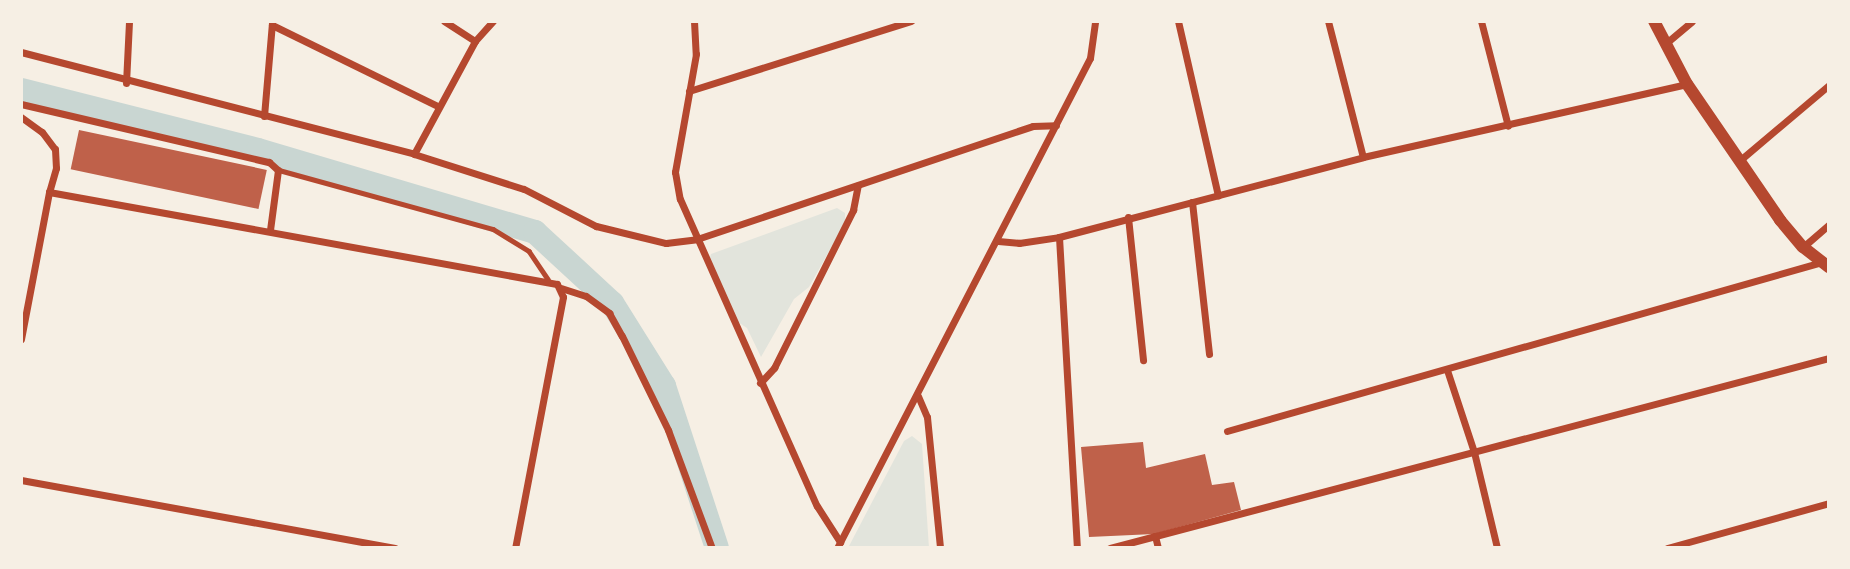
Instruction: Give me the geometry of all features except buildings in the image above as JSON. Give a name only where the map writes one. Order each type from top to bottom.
[{"type":"main road","points":[[1654,21],[1688,84],[1739,161],[1803,247],[1825,265]]},
{"type":"street","points":[[126,83],[129,21]]},
{"type":"street","points":[[444,21],[475,41]]},
{"type":"street","points":[[414,154],[437,106],[475,41],[494,21]]},
{"type":"street","points":[[694,21],[697,40],[675,172],[680,199],[760,383],[817,506],[839,545]]},
{"type":"street","points":[[689,91],[911,21]]},
{"type":"street","points":[[839,545],[1090,58],[1095,21]]},
{"type":"street","points":[[1178,21],[1218,195]]},
{"type":"street","points":[[1328,21],[1363,157]]},
{"type":"street","points":[[1481,21],[1508,126]]},
{"type":"street","points":[[1665,44],[1692,21]]},
{"type":"street","points":[[264,116],[272,23],[437,106]]},
{"type":"street","points":[[21,52],[126,83],[414,154],[524,188],[610,231],[666,243],[697,239],[1033,127],[1056,125]]},
{"type":"street","points":[[998,241],[1020,243],[1059,237],[1363,157],[1688,84]]},
{"type":"street","points":[[1739,161],[1829,85]]},
{"type":"street","points":[[21,104],[269,162],[278,170],[270,230]]},
{"type":"street","points":[[21,117],[42,132],[55,149],[21,339]]},
{"type":"street","points":[[760,383],[774,368],[853,210],[858,185]]},
{"type":"street","points":[[49,192],[548,279],[561,288],[586,296],[609,313],[622,336],[668,430],[712,548]]},
{"type":"street","points":[[1192,202],[1209,354]]},
{"type":"street","points":[[1128,217],[1143,360]]},
{"type":"street","points":[[1803,247],[1829,224]]},
{"type":"street","points":[[1059,237],[1077,548]]},
{"type":"street","points":[[1227,431],[1825,265]]},
{"type":"street","points":[[515,548],[564,297],[561,288]]},
{"type":"street","points":[[1110,548],[1829,358]]},
{"type":"street","points":[[1447,370],[1474,452],[1497,548]]},
{"type":"street","points":[[918,396],[927,417],[940,548]]},
{"type":"street","points":[[21,480],[395,548]]},
{"type":"street","points":[[1667,548],[1829,503]]},
{"type":"street","points":[[1155,536],[1158,548]]},
{"type":"lane","points":[[278,170],[493,229],[529,251],[548,279]]},
{"type":"shaded area","points":[[837,208],[845,213],[845,223],[809,287],[794,299],[761,357],[747,328],[738,322],[709,261],[711,254]]},
{"type":"shaded area","points":[[912,436],[922,444],[929,548],[848,548],[904,441]]},
{"type":"waterway","points":[[21,90],[258,150],[535,232],[612,303],[664,386],[717,548]]}]
